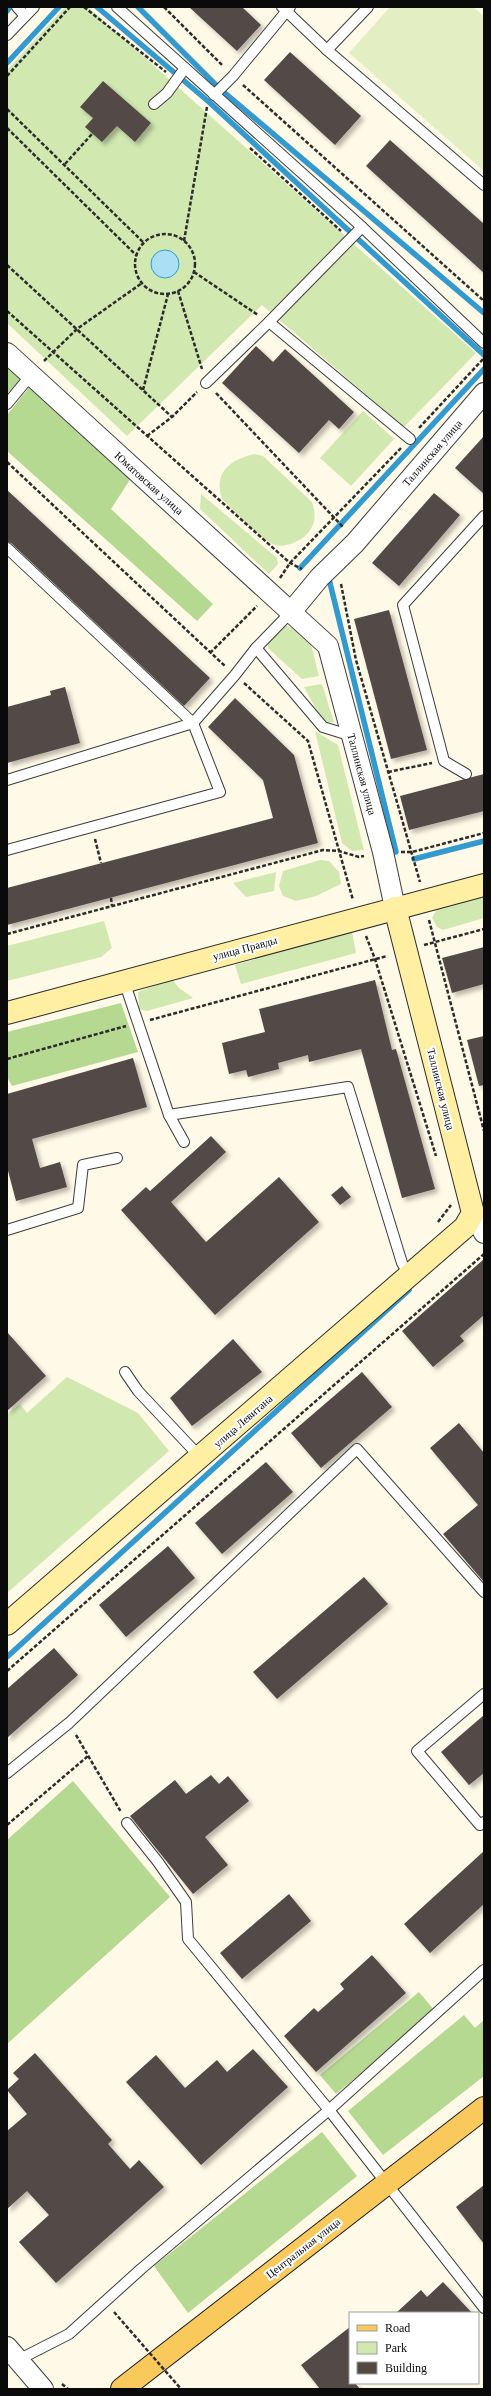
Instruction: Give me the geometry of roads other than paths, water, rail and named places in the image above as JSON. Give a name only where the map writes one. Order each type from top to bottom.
[{"type":"main road","name":"Центральная улица","points":[[122,2389],[484,2108]]},
{"type":"street","name":"Юматовская улица","points":[[7,353],[291,612]]},
{"type":"street","name":"Таллинская улица","points":[[484,393],[355,543],[320,577],[291,612],[328,646],[383,852],[406,951],[479,1209],[478,1226],[484,1232]]},
{"type":"street","name":"улица Правды","points":[[7,1013],[484,885]]},
{"type":"street","name":"улица Левитана","points":[[7,1624],[410,1276],[465,1227],[479,1209]]},
{"type":"street","points":[[13,2354],[43,2389]]},
{"type":"lane","points":[[17,7],[25,16]]},
{"type":"lane","points":[[7,35],[34,7]]},
{"type":"lane","points":[[117,7],[362,227],[484,344]]},
{"type":"lane","points":[[327,50],[368,7]]},
{"type":"lane","points":[[214,95],[233,76],[286,8],[327,50],[484,184]]},
{"type":"lane","points":[[154,104],[177,81],[185,68]]},
{"type":"lane","points":[[206,383],[269,322],[362,227]]},
{"type":"lane","points":[[269,322],[410,438]]},
{"type":"lane","points":[[7,404],[31,375]]},
{"type":"lane","points":[[466,774],[444,761],[403,605],[484,516]]},
{"type":"lane","points":[[7,548],[193,723],[220,792],[7,850]]},
{"type":"lane","points":[[7,780],[193,723],[235,675],[256,648],[291,612]]},
{"type":"lane","points":[[256,648],[323,727],[352,736]]},
{"type":"lane","points":[[124,981],[169,1115],[184,1142]]},
{"type":"lane","points":[[169,1115],[348,1087],[402,1263],[410,1276]]},
{"type":"lane","points":[[7,1230],[78,1208],[83,1165],[117,1158]]},
{"type":"lane","points":[[125,1372],[138,1391],[200,1457]]},
{"type":"lane","points":[[7,1773],[69,1723],[357,1449],[484,1592]]},
{"type":"lane","points":[[484,1694],[417,1751],[480,1825],[484,1822]]},
{"type":"lane","points":[[127,1823],[158,1862],[186,1902],[188,1939],[329,2110],[385,2184],[484,2308]]},
{"type":"lane","points":[[13,2354],[69,2334],[141,2269],[329,2110],[484,1970]]},
{"type":"water","points":[[165,250],[175,254],[179,264],[175,274],[165,278],[155,274],[151,264],[155,254]]},
{"type":"waterway","points":[[7,11],[10,7]]},
{"type":"waterway","points":[[7,63],[59,7]]},
{"type":"waterway","points":[[97,7],[209,102],[484,355]]},
{"type":"waterway","points":[[138,7],[219,88],[484,313]]},
{"type":"waterway","points":[[300,568],[484,369]]},
{"type":"waterway","points":[[329,579],[396,852]]},
{"type":"waterway","points":[[414,859],[484,841]]},
{"type":"waterway","points":[[7,1657],[409,1290]]}]
